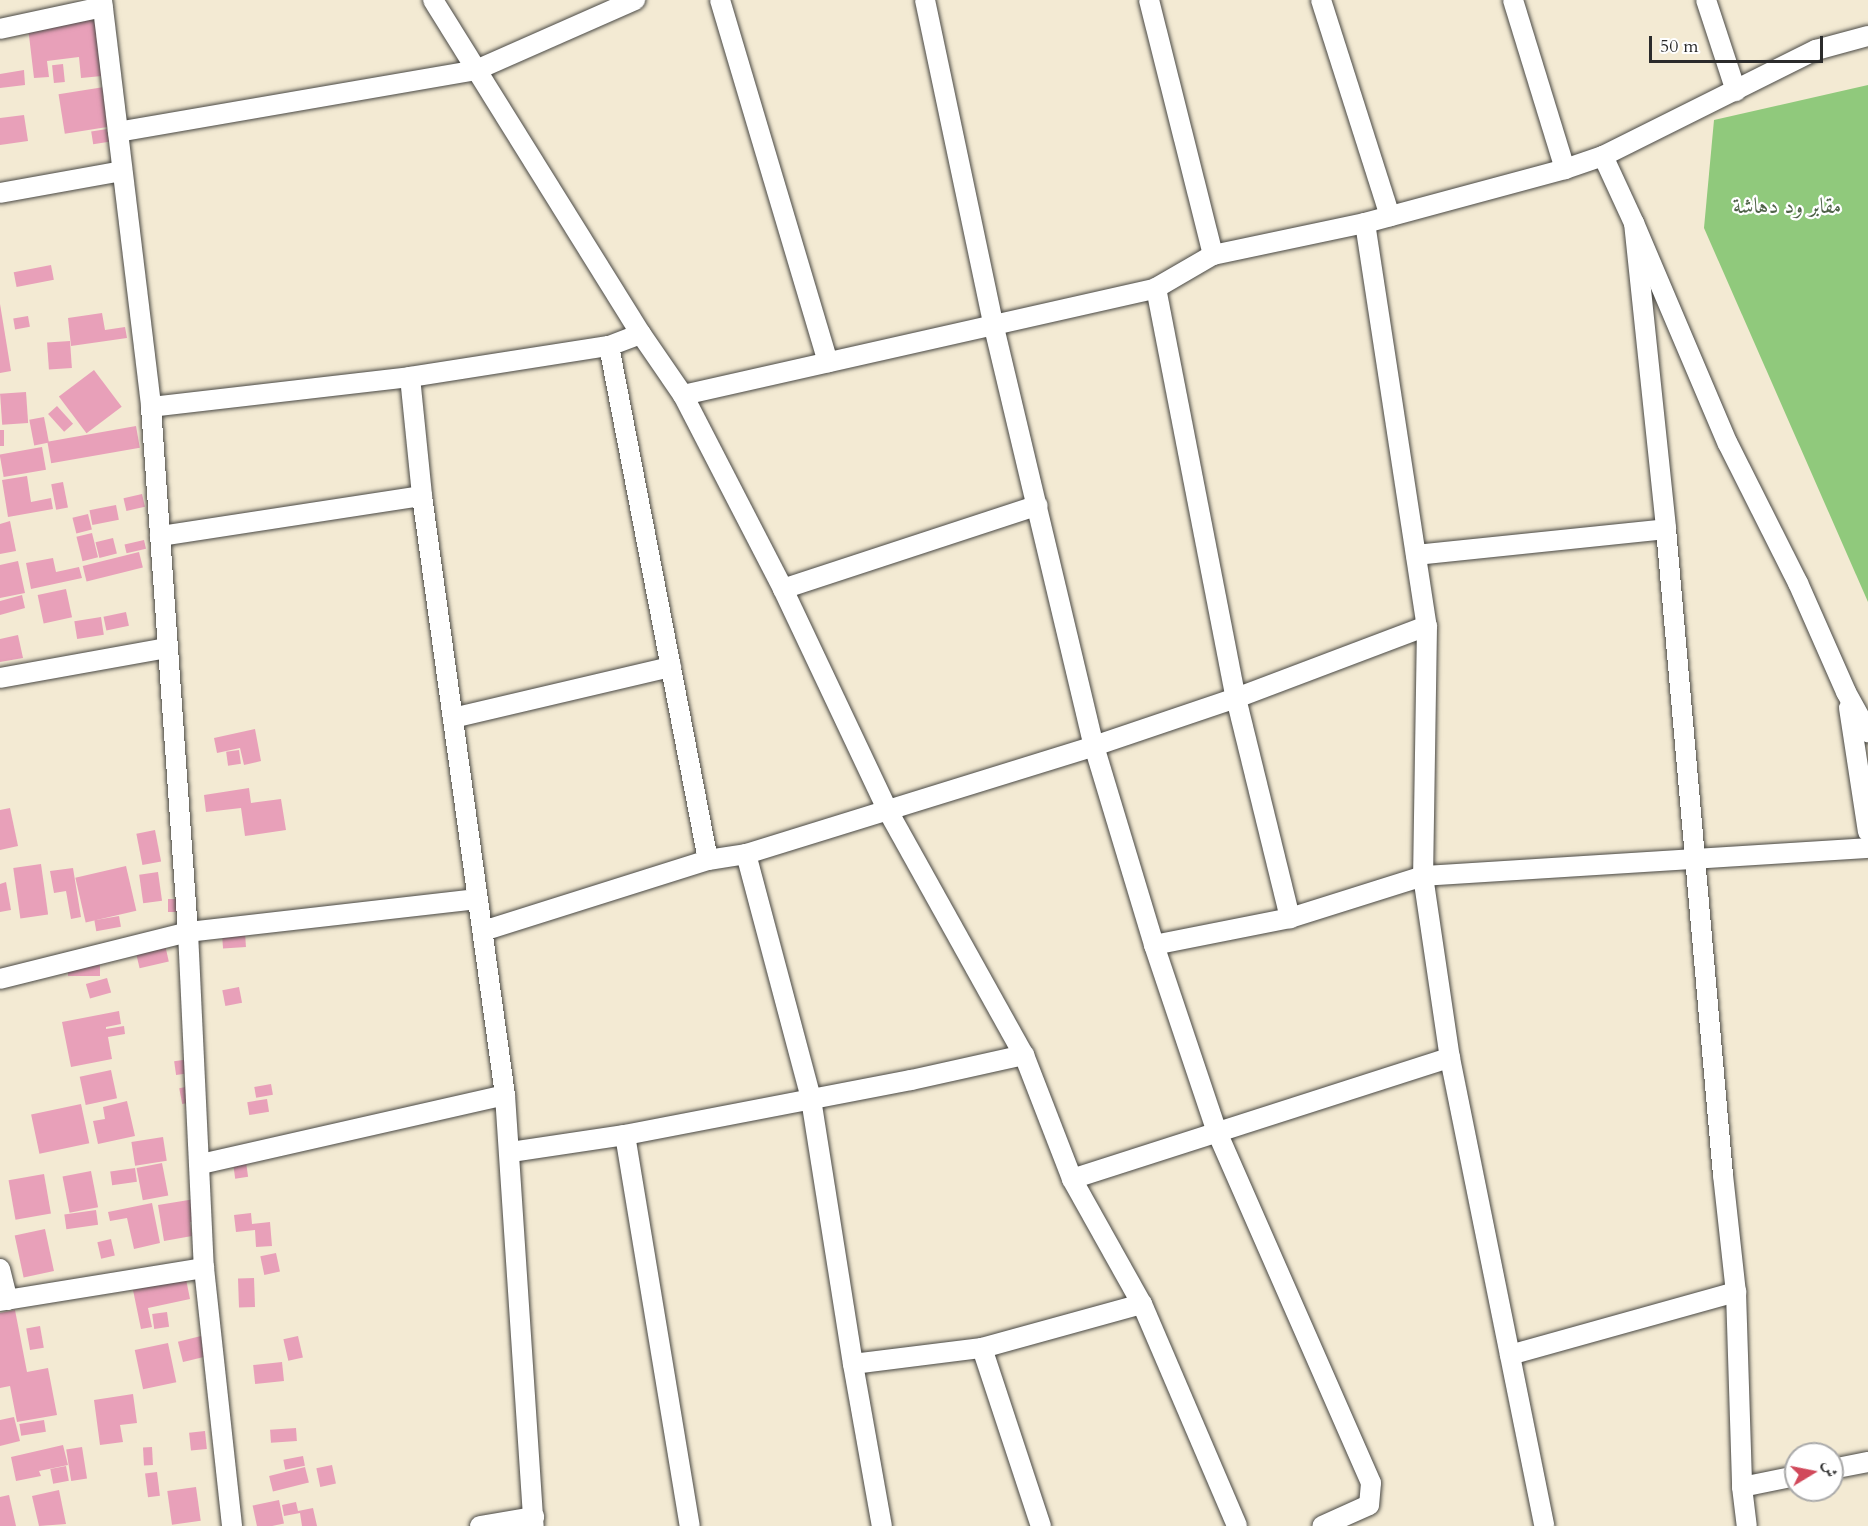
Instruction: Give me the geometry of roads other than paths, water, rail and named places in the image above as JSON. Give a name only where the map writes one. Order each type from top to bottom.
[{"type":"street","points":[[433,0],[641,334],[683,395],[783,589],[888,811],[1024,1055],[1072,1179],[1142,1304],[1237,1526]]},
{"type":"street","points":[[118,132],[476,70],[635,0]]},
{"type":"street","points":[[720,0],[828,362]]},
{"type":"street","points":[[925,0],[993,323],[1094,746],[1154,945],[1217,1132],[1371,1483],[1369,1506],[1322,1526]]},
{"type":"street","points":[[1149,0],[1213,255]]},
{"type":"street","points":[[1321,0],[1390,216]]},
{"type":"street","points":[[1513,0],[1566,169]]},
{"type":"street","points":[[1706,0],[1736,91]]},
{"type":"street","points":[[0,29],[102,4],[151,407],[188,932],[201,1164],[204,1268],[232,1526]]},
{"type":"street","points":[[683,395],[993,323],[1156,288],[1213,255],[1365,223],[1566,169],[1603,156],[1816,50],[1868,36]]},
{"type":"street","points":[[1603,156],[1728,444],[1798,583],[1846,692],[1868,732]]},
{"type":"street","points":[[0,193],[122,171]]},
{"type":"street","points":[[1365,223],[1427,626],[1423,876],[1450,1058],[1544,1526]]},
{"type":"street","points":[[1634,223],[1666,529],[1736,1292],[1742,1487],[1747,1526]]},
{"type":"street","points":[[1156,288],[1236,698],[1290,918]]},
{"type":"street","points":[[151,407],[410,377],[609,346],[641,334]]},
{"type":"street","points":[[609,346],[708,860]]},
{"type":"street","points":[[410,377],[422,496],[476,899],[483,931],[505,1095],[511,1152],[534,1522],[480,1526]]},
{"type":"street","points":[[160,536],[422,496]]},
{"type":"street","points":[[783,589],[1038,505]]},
{"type":"street","points":[[1416,555],[1666,529]]},
{"type":"street","points":[[483,931],[708,860],[746,854],[1094,746],[1236,698],[1427,626]]},
{"type":"street","points":[[0,678],[167,648]]},
{"type":"street","points":[[453,718],[671,667]]},
{"type":"street","points":[[1846,692],[1868,832]]},
{"type":"street","points":[[1154,945],[1290,918],[1423,876],[1868,848]]},
{"type":"street","points":[[746,854],[811,1099],[853,1365],[882,1526]]},
{"type":"street","points":[[0,979],[188,932],[476,899]]},
{"type":"street","points":[[511,1152],[625,1135],[1024,1055]]},
{"type":"street","points":[[1072,1179],[1450,1058]]},
{"type":"street","points":[[201,1164],[505,1095]]},
{"type":"street","points":[[625,1135],[690,1526]]},
{"type":"street","points":[[0,1269],[4,1300],[204,1268]]},
{"type":"street","points":[[1509,1355],[1736,1292]]},
{"type":"street","points":[[853,1365],[982,1348],[1142,1304]]},
{"type":"street","points":[[982,1348],[1041,1526]]},
{"type":"street","points":[[1844,1467],[1868,1462]]},
{"type":"street","points":[[1742,1487],[1784,1478]]},
{"type":"park label","name":"مقابر ود دهاشة","points":[[1787,207]]}]
